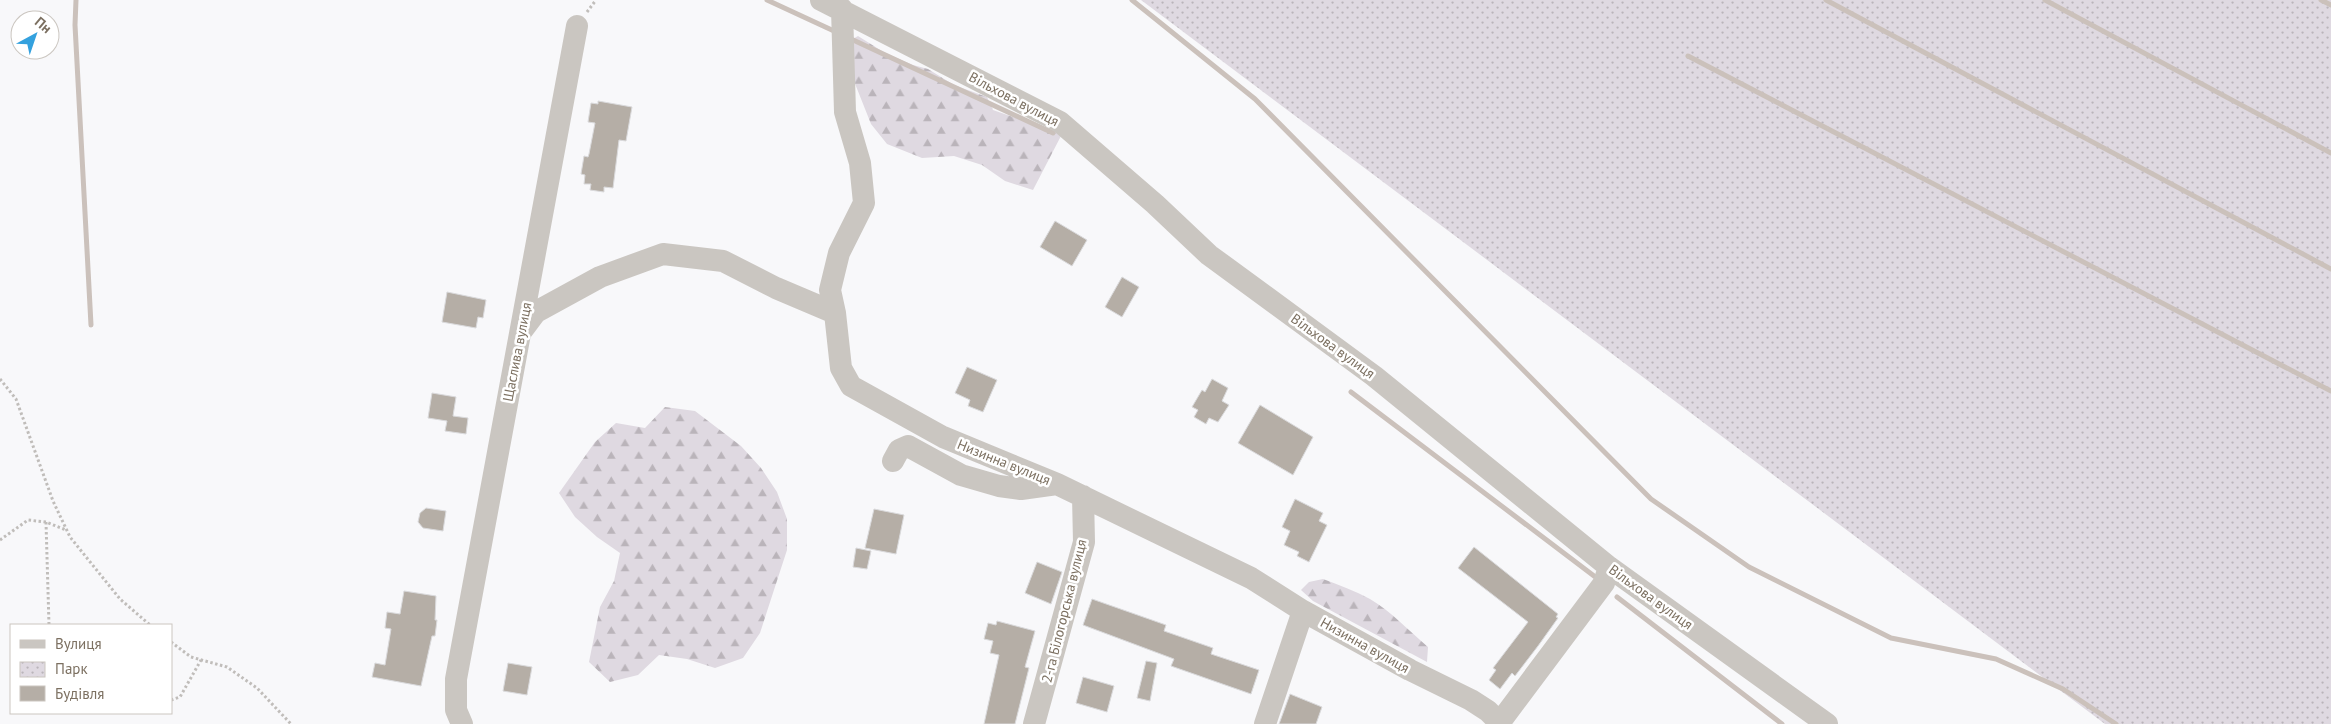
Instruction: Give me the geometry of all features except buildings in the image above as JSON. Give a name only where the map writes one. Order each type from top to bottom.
[{"type":"street","name":"Вільхова вулиця","points":[[820,0],[842,9],[1060,122],[1155,204],[1210,255],[1374,376],[1609,567],[1827,724]]},
{"type":"street","name":"Низинна вулиця","points":[[842,9],[845,112],[860,163],[864,203],[839,253],[830,290],[835,313],[841,368],[851,386],[871,400],[943,437],[1057,484],[1251,578],[1303,611],[1410,670],[1471,700],[1501,723]]},
{"type":"street","name":"Щаслива вулиця","points":[[462,724],[456,710],[456,679],[577,26]]},
{"type":"street","points":[[521,332],[536,312],[600,277],[663,254],[723,261],[776,288],[835,313]]},
{"type":"street","points":[[893,461],[899,450],[908,446],[946,468],[985,483],[1021,489],[1057,484]]},
{"type":"street","name":"2-га Білогорська вулиця","points":[[1034,724],[1084,542],[1083,496]]},
{"type":"street","points":[[1501,723],[1604,583],[1609,567]]},
{"type":"street","points":[[1265,724],[1303,611]]},
{"type":"path","points":[[0,379],[16,399],[53,501],[67,530],[90,564],[120,599],[149,624]]},
{"type":"path","points":[[0,540],[28,520],[46,522],[67,530]]},
{"type":"path","points":[[46,522],[49,624]]},
{"type":"path","points":[[172,643],[191,657],[227,667],[257,688],[291,724]]},
{"type":"path","points":[[172,700],[180,697],[201,660]]},
{"type":"green space","points":[[1141,0],[2331,0],[2331,724],[2105,724]]},
{"type":"green space","points":[[858,36],[885,53],[928,69],[954,85],[987,97],[993,110],[1062,134],[1033,190],[1005,181],[982,165],[954,156],[922,158],[887,144],[871,124],[848,66],[851,40]]},
{"type":"green space","points":[[665,407],[695,411],[741,446],[761,468],[777,492],[787,519],[787,550],[760,633],[743,658],[715,668],[687,659],[659,655],[638,675],[610,682],[589,662],[600,607],[614,581],[620,553],[597,537],[575,517],[559,493],[595,442],[616,423],[645,428]]},
{"type":"green space","points":[[1323,579],[1364,596],[1385,609],[1428,647],[1427,662],[1313,601],[1301,590],[1309,582]]},
{"type":"waterway","points":[[76,0],[75,25],[91,325]]},
{"type":"waterway","points":[[767,0],[834,31]]},
{"type":"waterway","points":[[1132,0],[1255,99],[1651,499],[1749,567],[1891,638],[1996,659],[2063,689],[2116,724]]},
{"type":"waterway","points":[[1826,0],[2331,269]]},
{"type":"waterway","points":[[2045,0],[2331,153]]},
{"type":"waterway","points":[[2321,0],[2331,5]]},
{"type":"waterway","points":[[851,39],[1053,133]]},
{"type":"waterway","points":[[1688,56],[2331,391]]},
{"type":"waterway","points":[[1351,392],[1598,579]]},
{"type":"waterway","points":[[1617,597],[1782,724]]}]
